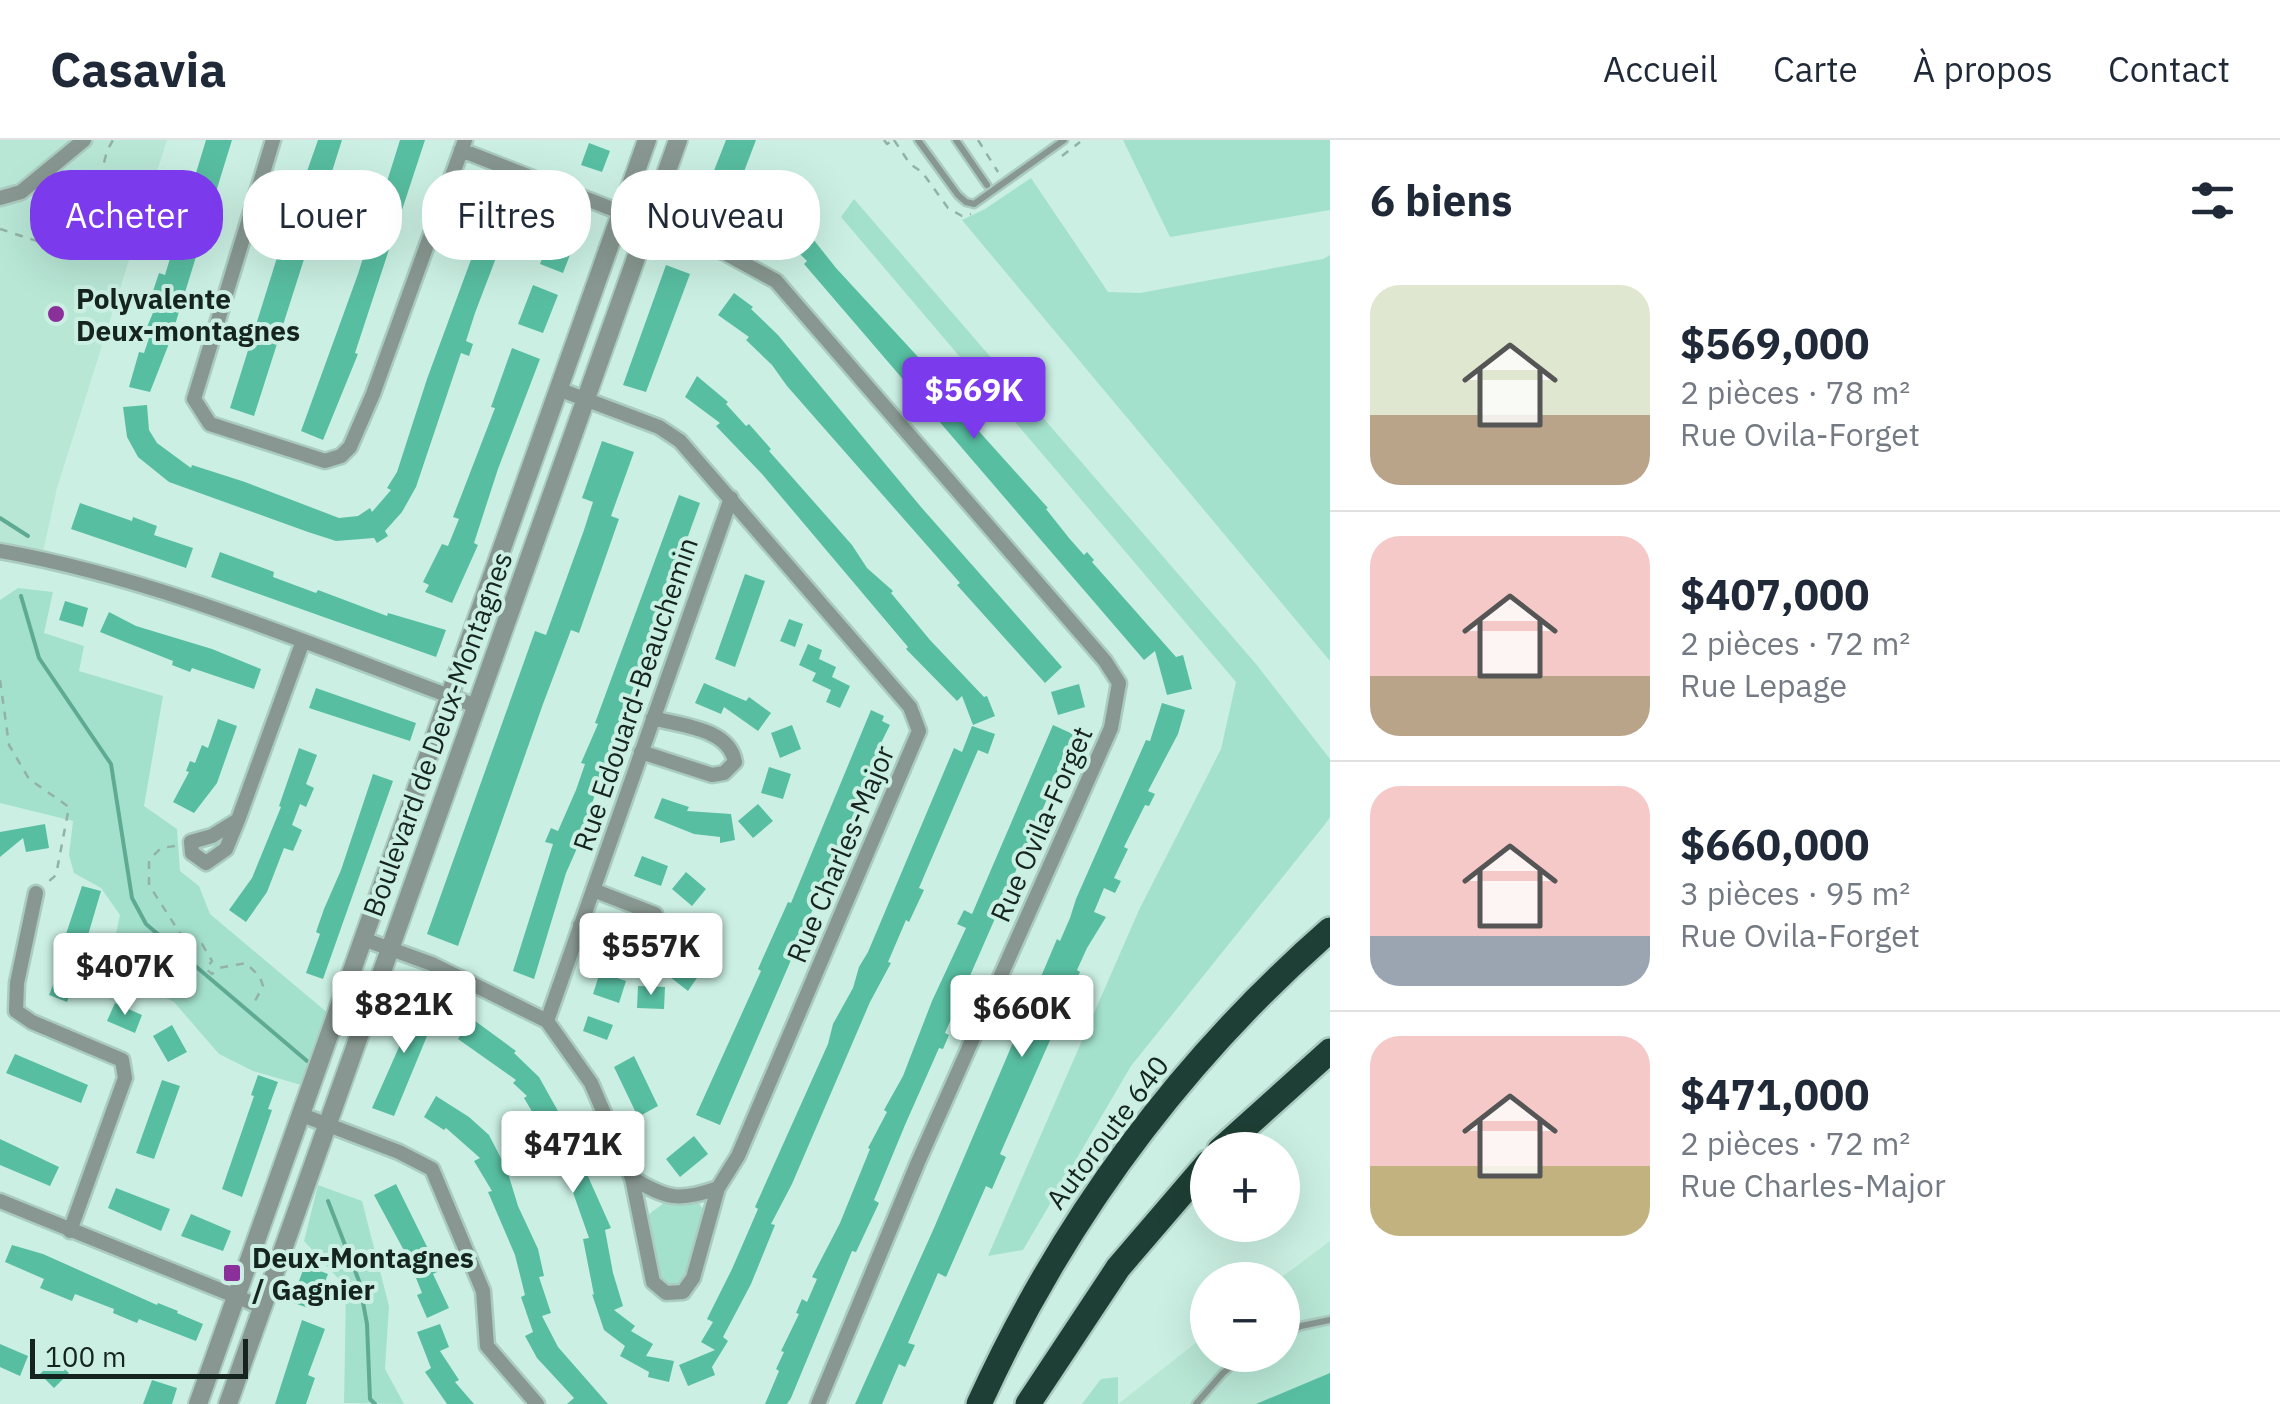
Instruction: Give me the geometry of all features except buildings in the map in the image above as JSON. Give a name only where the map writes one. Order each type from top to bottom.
[{"type":"highway","points":[[1268,987],[1330,917]]},
{"type":"highway","name":"Autoroute 640","points":[[978,1404],[1038,1284],[1109,1174],[1178,1084],[1268,987],[1330,930]]},
{"type":"highway","points":[[1240,1132],[1330,1051]]},
{"type":"highway","points":[[1028,1404],[1118,1268],[1190,1184]]},
{"type":"street","points":[[0,198],[21,192],[84,140]]},
{"type":"street","points":[[273,140],[194,399],[210,424],[324,461],[341,456],[350,447],[463,145]]},
{"type":"street","name":"Boulevard de Deux-Montagnes","points":[[636,170],[647,140]]},
{"type":"street","name":"Boulevard de Deux-Montagnes","points":[[667,170],[678,140]]},
{"type":"street","name":"Rue Ovila-Forget","points":[[463,145],[611,209]]},
{"type":"street","name":"Boulevard de Deux-Montagnes","points":[[198,1404],[611,239]]},
{"type":"street","name":"Boulevard de Deux-Montagnes","points":[[228,1404],[634,260]]},
{"type":"street","name":"Rue Ovila-Forget","points":[[738,260],[776,281],[1106,660],[1119,683],[1112,728],[918,1162],[818,1404]]},
{"type":"street","name":"Rue Charles-Major","points":[[363,939],[519,1004],[547,1021],[591,1083],[632,1178],[653,1282],[666,1293],[683,1292],[693,1278],[718,1188],[738,1156],[919,731],[910,706],[680,441],[659,427],[558,389]]},
{"type":"street","name":"Rue Edouard-Beauchemin","points":[[547,1021],[731,498]]},
{"type":"street","points":[[0,551],[42,558],[126,582],[302,640],[476,706]]},
{"type":"street","points":[[238,820],[212,836],[191,842],[192,854],[206,863],[226,848],[238,820],[302,640]]},
{"type":"street","points":[[642,752],[712,775],[724,773],[735,762],[733,750],[716,735],[653,718]]},
{"type":"street","points":[[580,926],[641,946],[656,939],[660,931],[655,914],[644,907],[593,890]]},
{"type":"street","points":[[36,894],[17,983],[16,1011],[32,1022],[122,1060],[125,1078],[70,1231]]},
{"type":"street","points":[[302,1115],[399,1152],[432,1170],[483,1291],[487,1346],[537,1404]]},
{"type":"street","points":[[632,1178],[672,1198],[694,1197],[718,1188]]},
{"type":"street","points":[[0,1201],[262,1307]]},
{"type":"lane","points":[[918,140],[958,195],[974,204],[1064,140]]},
{"type":"lane","points":[[956,140],[987,185]]},
{"type":"lane","points":[[1300,1326],[1330,1320]]},
{"type":"lane","points":[[1196,1404],[1223,1372]]},
{"type":"path","points":[[0,229],[58,247],[94,239],[104,211],[103,161],[113,140]]},
{"type":"path","points":[[884,140],[887,144],[893,140]]},
{"type":"path","points":[[978,140],[1000,172],[993,176]]},
{"type":"path","points":[[1062,156],[1080,142]]},
{"type":"path","points":[[0,680],[9,745],[29,779],[69,808],[56,874],[36,894]]},
{"type":"path","points":[[191,842],[161,848],[149,860],[149,885],[185,942],[196,949],[202,944],[212,961],[206,969],[212,974],[219,968],[246,963],[260,977],[262,986],[255,1001]]},
{"type":"shaded area","name":"Polyvalente Deux-montagnes","points":[[0,140],[167,140],[158,170],[30,170],[30,260],[129,260],[57,488],[42,557],[0,550]]},
{"type":"shaded area","points":[[1123,140],[1330,140],[1330,210],[1170,237]]},
{"type":"shaded area","points":[[1031,178],[1108,292],[1140,293],[1330,255],[1330,661],[962,220]]},
{"type":"shaded area","points":[[854,199],[1256,664],[1330,759],[1330,817],[1326,823],[1131,1066],[1023,1250],[988,1256],[1139,910],[1221,749],[1236,682],[841,217]]},
{"type":"shaded area","points":[[18,588],[53,592],[44,633],[84,646],[79,671],[163,696],[144,806],[177,829],[180,871],[199,886],[210,914],[329,1014],[301,1085],[253,1071],[219,1054],[174,1002],[114,973],[114,943],[120,915],[101,888],[74,873],[69,855],[73,821],[0,803],[0,600]]},
{"type":"shaded area","points":[[318,1185],[362,1201],[389,1306],[385,1369],[404,1404],[344,1403],[346,1287],[304,1241]]},
{"type":"shaded area","points":[[672,1197],[694,1197],[710,1218],[683,1292],[653,1282],[641,1220]]},
{"type":"shaded area","points":[[1330,1241],[1330,1404],[1118,1404],[1190,1347],[1190,1372],[1300,1372],[1300,1264]]},
{"type":"shaded area","points":[[1118,1377],[1118,1404],[1082,1404],[1101,1379]]},
{"type":"waterway","points":[[0,518],[28,536]]},
{"type":"waterway","points":[[21,596],[39,658],[111,764],[132,898],[146,924],[307,1061]]},
{"type":"waterway","points":[[328,1201],[359,1281],[367,1324],[370,1399],[375,1404]]},
{"type":"place","name":"Polyvalente Deux-montagnes","points":[[56,314]]},
{"type":"place","name":"Deux-Montagnes / Gagnier","points":[[232,1273]]}]
